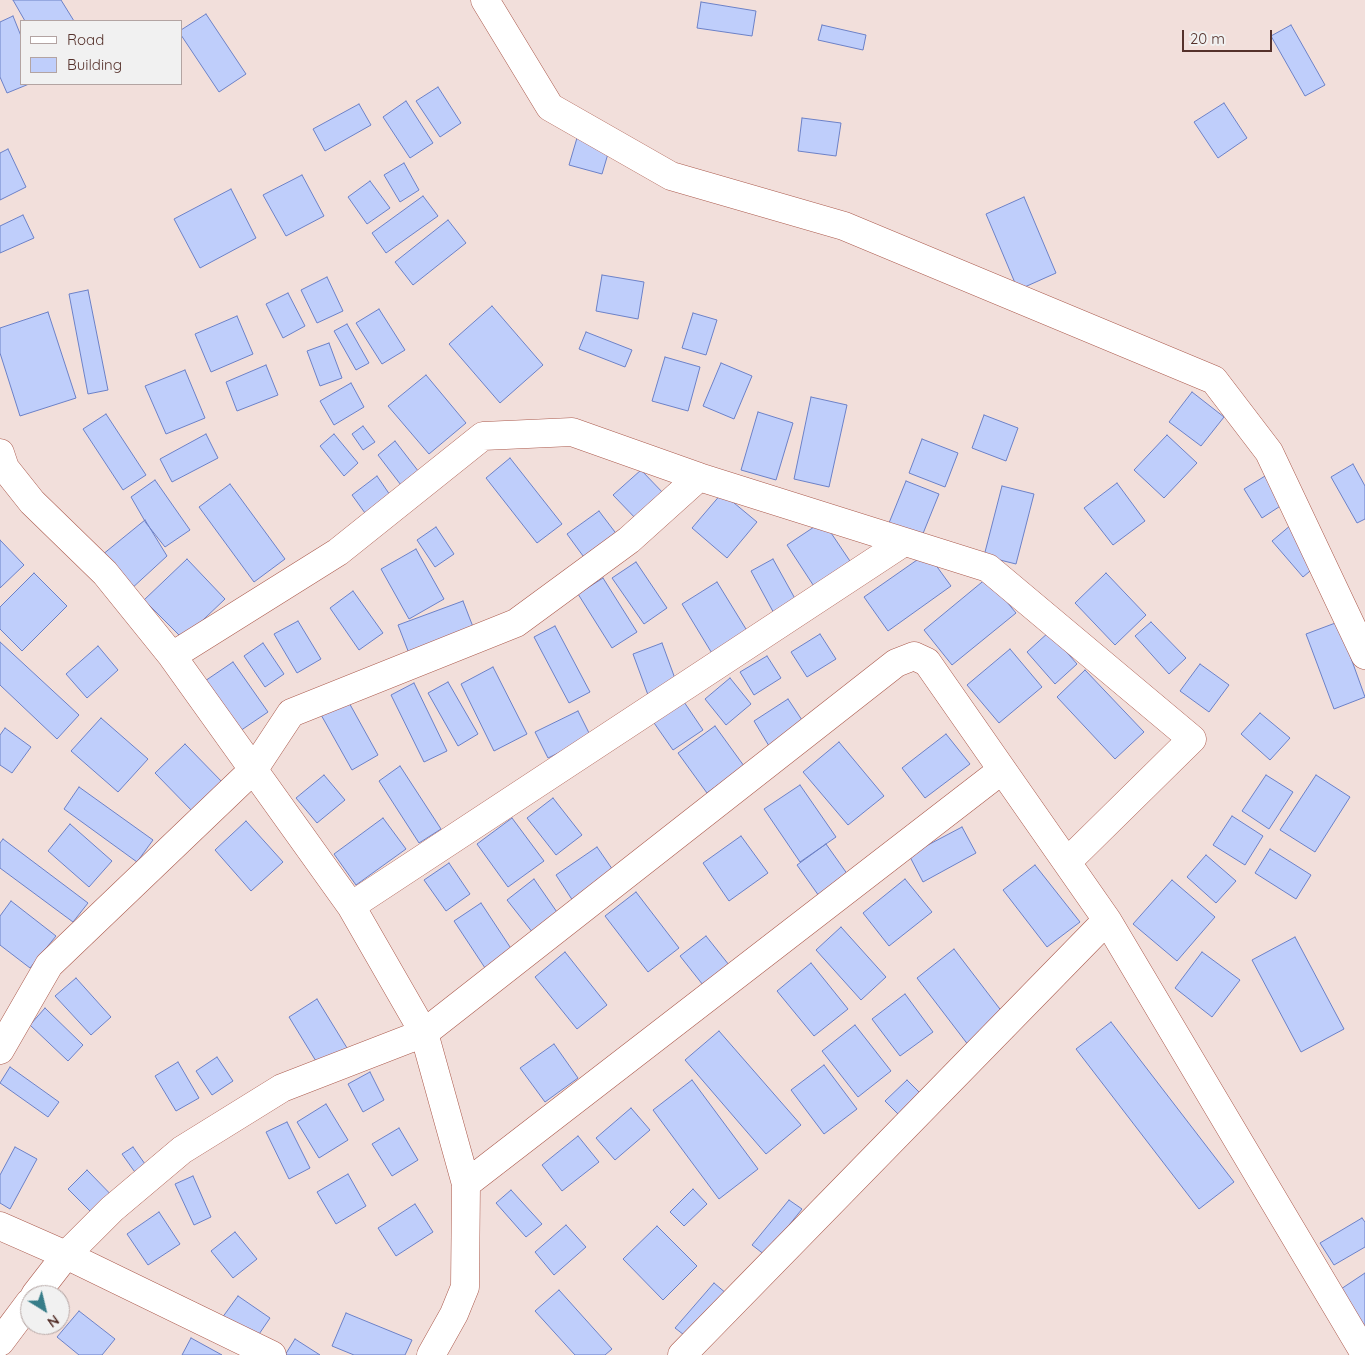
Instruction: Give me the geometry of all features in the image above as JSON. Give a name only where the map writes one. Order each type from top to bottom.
[{"type":"street","points":[[485,0],[550,107],[671,176],[844,226],[1214,380],[1269,452],[1365,654]]},
{"type":"street","points":[[172,656],[338,552],[483,436],[572,432],[699,477],[988,568],[1192,739],[1067,862]]},
{"type":"street","points":[[2,464],[32,502],[104,573],[172,656],[351,906],[424,1033],[466,1184],[465,1287],[454,1314],[431,1355]]},
{"type":"street","points":[[0,1050],[49,965],[254,770],[291,713],[516,622],[630,540],[699,477]]},
{"type":"street","points":[[351,906],[904,542]]},
{"type":"street","points":[[43,1285],[66,1255],[112,1209],[190,1145],[282,1088],[424,1033],[896,663],[914,656],[927,662],[1107,920],[1365,1354]]},
{"type":"street","points":[[466,1184],[1002,770]]},
{"type":"street","points":[[682,1355],[1107,920]]},
{"type":"street","points":[[0,1226],[66,1255],[272,1355]]},
{"type":"street","points":[[0,1342],[20,1315]]},
{"type":"building","points":[[13,0],[61,0],[73,20],[24,20]]},
{"type":"building","points":[[701,2],[756,11],[752,36],[697,28]]},
{"type":"building","points":[[206,14],[246,74],[219,92],[182,36],[182,29]]},
{"type":"building","points":[[13,16],[20,34],[20,85],[27,85],[7,93],[0,77],[0,22]]},
{"type":"building","points":[[822,25],[866,35],[863,50],[818,40]]},
{"type":"building","points":[[1291,25],[1325,85],[1305,96],[1271,36]]},
{"type":"building","points":[[438,87],[461,123],[440,137],[416,101]]},
{"type":"building","points":[[406,101],[433,143],[410,158],[383,117]]},
{"type":"building","points":[[1224,103],[1247,138],[1218,158],[1194,122]]},
{"type":"building","points":[[359,104],[371,125],[325,151],[313,129]]},
{"type":"building","points":[[802,118],[841,123],[836,156],[798,151]]},
{"type":"building","points":[[582,121],[615,130],[602,174],[569,165]]},
{"type":"building","points":[[8,149],[26,187],[0,200],[0,153]]},
{"type":"building","points":[[404,163],[419,190],[400,202],[384,175]]},
{"type":"building","points":[[302,175],[324,216],[286,236],[263,195]]},
{"type":"building","points":[[370,181],[390,208],[367,224],[348,197]]},
{"type":"building","points":[[231,189],[256,238],[200,268],[174,219]]},
{"type":"building","points":[[423,196],[438,216],[386,253],[372,233]]},
{"type":"building","points":[[1024,197],[1056,273],[1018,290],[986,214]]},
{"type":"building","points":[[23,215],[34,238],[0,253],[0,226]]},
{"type":"building","points":[[448,220],[466,243],[413,285],[395,262]]},
{"type":"building","points":[[602,275],[644,282],[638,319],[596,311]]},
{"type":"building","points":[[327,277],[343,311],[317,323],[301,290]]},
{"type":"building","points":[[88,290],[108,390],[88,394],[69,294]]},
{"type":"building","points":[[288,293],[305,326],[283,338],[266,304]]},
{"type":"building","points":[[492,306],[543,365],[500,403],[449,344]]},
{"type":"building","points":[[379,309],[405,350],[382,364],[356,323]]},
{"type":"building","points":[[48,312],[76,398],[20,416],[0,353],[0,328]]},
{"type":"building","points":[[693,313],[717,320],[706,355],[682,348]]},
{"type":"building","points":[[237,316],[253,354],[211,372],[195,334]]},
{"type":"building","points":[[347,324],[369,363],[356,370],[334,331]]},
{"type":"building","points":[[586,332],[632,350],[625,367],[579,349]]},
{"type":"building","points":[[329,343],[342,378],[320,386],[307,351]]},
{"type":"building","points":[[665,357],[700,367],[688,411],[652,401]]},
{"type":"building","points":[[721,363],[752,376],[734,419],[703,406]]},
{"type":"building","points":[[266,365],[278,395],[237,411],[226,382]]},
{"type":"building","points":[[185,370],[205,418],[166,434],[145,386]]},
{"type":"building","points":[[426,375],[466,423],[429,454],[388,406]]},
{"type":"building","points":[[351,383],[364,407],[334,425],[320,401]]},
{"type":"building","points":[[1192,392],[1224,417],[1201,446],[1169,422]]},
{"type":"building","points":[[811,397],[847,405],[829,487],[794,479]]},
{"type":"building","points":[[758,412],[793,423],[776,480],[741,470]]},
{"type":"building","points":[[106,414],[146,475],[123,490],[83,429]]},
{"type":"building","points":[[984,415],[1018,428],[1006,461],[972,448]]},
{"type":"building","points":[[363,426],[375,442],[363,450],[352,434]]},
{"type":"building","points":[[206,434],[218,458],[172,482],[160,459]]},
{"type":"building","points":[[334,434],[358,463],[344,476],[320,446]]},
{"type":"building","points":[[1167,435],[1197,463],[1164,498],[1134,470]]},
{"type":"building","points":[[922,439],[958,453],[945,487],[909,473]]},
{"type":"building","points":[[395,441],[422,476],[404,489],[378,455]]},
{"type":"building","points":[[510,458],[562,524],[537,543],[486,478]]},
{"type":"building","points":[[1353,464],[1365,486],[1365,519],[1357,523],[1331,477]]},
{"type":"building","points":[[641,470],[666,496],[639,522],[613,495]]},
{"type":"building","points":[[1270,473],[1288,501],[1262,518],[1244,489]]},
{"type":"building","points":[[377,476],[390,495],[365,513],[352,495]]},
{"type":"building","points":[[155,480],[190,530],[165,547],[146,523],[131,497]]},
{"type":"building","points":[[906,481],[939,494],[922,536],[889,523]]},
{"type":"building","points":[[1117,483],[1145,521],[1113,545],[1084,508]]},
{"type":"building","points":[[230,484],[285,559],[254,582],[199,507]]},
{"type":"building","points":[[1002,486],[1034,494],[1016,564],[984,556]]},
{"type":"building","points":[[722,493],[757,522],[727,558],[692,528]]},
{"type":"building","points":[[599,511],[618,536],[586,560],[567,534]]},
{"type":"building","points":[[145,520],[167,556],[130,590],[102,555]]},
{"type":"building","points":[[823,521],[856,570],[819,594],[787,545]]},
{"type":"building","points":[[1291,525],[1322,561],[1303,577],[1272,541]]},
{"type":"building","points":[[436,527],[454,554],[435,567],[417,540]]},
{"type":"building","points":[[0,540],[24,565],[0,588]]},
{"type":"building","points":[[416,549],[444,599],[409,619],[381,569]]},
{"type":"building","points":[[927,553],[951,586],[888,631],[864,597]]},
{"type":"building","points":[[187,559],[225,599],[183,639],[144,600]]},
{"type":"building","points":[[773,559],[798,604],[776,617],[751,571]]},
{"type":"building","points":[[636,562],[667,608],[644,624],[612,578]]},
{"type":"building","points":[[34,573],[67,606],[22,651],[0,629],[0,607]]},
{"type":"building","points":[[1106,573],[1146,615],[1115,645],[1075,603]]},
{"type":"building","points":[[603,578],[637,632],[612,648],[578,594]]},
{"type":"building","points":[[987,578],[1016,613],[952,665],[924,630]]},
{"type":"building","points":[[717,582],[749,634],[713,655],[682,604]]},
{"type":"building","points":[[353,591],[383,633],[359,650],[330,608]]},
{"type":"building","points":[[463,601],[475,632],[410,656],[398,625]]},
{"type":"building","points":[[298,621],[321,659],[297,673],[274,634]]},
{"type":"building","points":[[1151,622],[1186,658],[1169,674],[1135,636]]},
{"type":"building","points":[[1338,622],[1365,697],[1334,709],[1306,634]]},
{"type":"building","points":[[555,626],[590,692],[569,703],[534,637]]},
{"type":"building","points":[[1049,632],[1077,664],[1055,684],[1027,652]]},
{"type":"building","points":[[820,634],[836,659],[807,677],[791,652]]},
{"type":"building","points":[[0,642],[79,715],[57,739],[0,685]]},
{"type":"building","points":[[263,643],[284,674],[265,687],[244,656]]},
{"type":"building","points":[[662,643],[677,684],[648,695],[633,654]]},
{"type":"building","points":[[98,646],[118,670],[87,698],[66,674]]},
{"type":"building","points":[[1010,649],[1042,687],[999,723],[967,685]]},
{"type":"building","points":[[767,656],[781,678],[754,695],[740,672]]},
{"type":"building","points":[[233,662],[268,712],[237,733],[202,683]]},
{"type":"building","points":[[1200,664],[1229,685],[1209,712],[1180,691]]},
{"type":"building","points":[[493,667],[527,734],[494,751],[461,684]]},
{"type":"building","points":[[1085,670],[1144,732],[1115,759],[1057,697]]},
{"type":"building","points":[[730,678],[751,704],[726,725],[705,699]]},
{"type":"building","points":[[448,682],[478,734],[458,746],[428,693]]},
{"type":"building","points":[[414,683],[447,751],[424,762],[391,695]]},
{"type":"building","points":[[347,699],[378,755],[352,770],[320,713]]},
{"type":"building","points":[[682,699],[703,730],[673,750],[652,720]]},
{"type":"building","points":[[788,699],[804,723],[769,746],[754,721]]},
{"type":"building","points":[[578,711],[591,737],[548,758],[535,732]]},
{"type":"building","points":[[1260,713],[1290,738],[1270,760],[1241,734]]},
{"type":"building","points":[[101,718],[148,759],[118,792],[71,751]]},
{"type":"building","points":[[715,726],[744,766],[707,793],[678,753]]},
{"type":"building","points":[[5,728],[31,747],[12,773],[0,765],[0,735]]},
{"type":"building","points":[[946,734],[970,764],[925,798],[902,768]]},
{"type":"building","points":[[839,742],[884,796],[848,825],[803,772]]},
{"type":"building","points":[[185,744],[224,784],[194,813],[155,773]]},
{"type":"building","points":[[400,766],[441,829],[419,843],[379,781]]},
{"type":"building","points":[[324,775],[345,800],[317,823],[296,798]]},
{"type":"building","points":[[1266,775],[1293,792],[1269,829],[1242,811]]},
{"type":"building","points":[[1316,775],[1350,797],[1315,852],[1280,830]]},
{"type":"building","points":[[800,785],[836,837],[800,862],[764,809]]},
{"type":"building","points":[[79,787],[153,840],[137,862],[64,809]]},
{"type":"building","points":[[553,798],[582,835],[556,855],[527,818]]},
{"type":"building","points":[[1232,816],[1263,836],[1245,865],[1213,845]]},
{"type":"building","points":[[383,818],[406,849],[356,885],[334,854]]},
{"type":"building","points":[[512,818],[544,861],[508,887],[477,844]]},
{"type":"building","points":[[246,821],[283,862],[251,891],[215,850]]},
{"type":"building","points":[[70,824],[112,861],[89,887],[48,851]]},
{"type":"building","points":[[962,827],[976,853],[923,882],[909,855]]},
{"type":"building","points":[[741,836],[768,873],[729,901],[703,863]]},
{"type":"building","points":[[3,839],[88,903],[73,922],[0,868],[0,843]]},
{"type":"building","points":[[826,844],[848,875],[819,896],[797,865]]},
{"type":"building","points":[[597,847],[615,873],[573,901],[556,875]]},
{"type":"building","points":[[1270,849],[1311,875],[1296,899],[1255,873]]},
{"type":"building","points":[[1206,855],[1236,881],[1216,903],[1187,877]]},
{"type":"building","points":[[449,863],[470,894],[446,911],[424,880]]},
{"type":"building","points":[[1035,865],[1080,922],[1047,947],[1003,890]]},
{"type":"building","points":[[534,879],[559,915],[533,933],[507,900]]},
{"type":"building","points":[[905,879],[932,912],[889,946],[863,913]]},
{"type":"building","points":[[1172,880],[1215,917],[1177,961],[1133,924]]},
{"type":"building","points":[[636,892],[679,948],[648,972],[605,916]]},
{"type":"building","points":[[11,901],[56,936],[30,968],[0,945],[0,916]]},
{"type":"building","points":[[481,903],[516,956],[489,974],[454,921]]},
{"type":"building","points":[[841,927],[886,977],[861,1000],[816,950]]},
{"type":"building","points":[[706,936],[729,965],[703,985],[680,956]]},
{"type":"building","points":[[1295,937],[1344,1029],[1301,1052],[1252,960]]},
{"type":"building","points":[[954,949],[1006,1017],[969,1046],[917,978]]},
{"type":"building","points":[[565,952],[607,1005],[577,1029],[535,977]]},
{"type":"building","points":[[1202,952],[1240,980],[1212,1017],[1175,988]]},
{"type":"building","points":[[811,963],[848,1009],[814,1036],[777,991]]},
{"type":"building","points":[[76,978],[111,1017],[91,1035],[55,996]]},
{"type":"building","points":[[905,994],[933,1032],[900,1056],[872,1019]]},
{"type":"building","points":[[317,999],[347,1048],[319,1066],[289,1017]]},
{"type":"building","points":[[45,1008],[83,1045],[68,1061],[30,1025]]},
{"type":"building","points":[[1111,1022],[1234,1182],[1199,1209],[1076,1049]]},
{"type":"building","points":[[855,1025],[891,1071],[858,1097],[822,1051]]},
{"type":"building","points":[[719,1031],[801,1125],[766,1154],[685,1060]]},
{"type":"building","points":[[554,1044],[578,1078],[545,1102],[520,1068]]},
{"type":"building","points":[[217,1057],[233,1081],[212,1095],[196,1071]]},
{"type":"building","points":[[178,1062],[199,1098],[176,1111],[155,1076]]},
{"type":"building","points":[[824,1065],[857,1109],[824,1134],[791,1090]]},
{"type":"building","points":[[10,1067],[59,1102],[48,1117],[0,1083]]},
{"type":"building","points":[[370,1072],[384,1100],[363,1112],[348,1084]]},
{"type":"building","points":[[692,1080],[758,1169],[719,1199],[653,1110]]},
{"type":"building","points":[[907,1080],[922,1095],[901,1117],[885,1101]]},
{"type":"building","points":[[326,1104],[348,1140],[319,1158],[297,1122]]},
{"type":"building","points":[[631,1108],[650,1130],[615,1160],[596,1138]]},
{"type":"building","points":[[287,1122],[310,1168],[289,1179],[266,1132]]},
{"type":"building","points":[[399,1128],[418,1160],[392,1176],[372,1144]]},
{"type":"building","points":[[578,1136],[599,1162],[562,1191],[542,1165]]},
{"type":"building","points":[[15,1147],[37,1159],[10,1209],[0,1203],[0,1175]]},
{"type":"building","points":[[133,1147],[157,1181],[147,1189],[122,1154]]},
{"type":"building","points":[[87,1170],[123,1207],[104,1225],[68,1189]]},
{"type":"building","points":[[348,1174],[366,1206],[336,1224],[317,1192]]},
{"type":"building","points":[[193,1176],[211,1217],[194,1225],[175,1184]]},
{"type":"building","points":[[693,1189],[707,1204],[684,1226],[670,1212]]},
{"type":"building","points":[[511,1190],[542,1224],[526,1237],[496,1203]]},
{"type":"building","points":[[789,1200],[802,1209],[765,1255],[752,1245]]},
{"type":"building","points":[[415,1204],[433,1232],[396,1256],[378,1228]]},
{"type":"building","points":[[159,1212],[180,1244],[148,1265],[127,1234]]},
{"type":"building","points":[[1362,1218],[1365,1222],[1365,1247],[1334,1265],[1320,1243]]},
{"type":"building","points":[[566,1225],[586,1247],[554,1275],[535,1252]]},
{"type":"building","points":[[657,1226],[697,1266],[663,1300],[623,1259]]},
{"type":"building","points":[[235,1232],[257,1259],[233,1278],[211,1251]]},
{"type":"building","points":[[1365,1273],[1365,1325],[1364,1326],[1341,1289]]},
{"type":"building","points":[[714,1283],[727,1294],[688,1338],[675,1328]]},
{"type":"building","points":[[559,1290],[612,1349],[605,1355],[575,1355],[535,1311]]},
{"type":"building","points":[[238,1296],[270,1318],[255,1340],[222,1318]]},
{"type":"building","points":[[79,1311],[115,1339],[102,1355],[79,1355],[57,1337],[59,1335],[70,1335],[70,1322]]},
{"type":"building","points":[[346,1313],[412,1340],[405,1355],[354,1355],[332,1346]]},
{"type":"building","points":[[191,1338],[222,1355],[182,1355]]},
{"type":"building","points":[[295,1339],[320,1355],[285,1355]]}]
